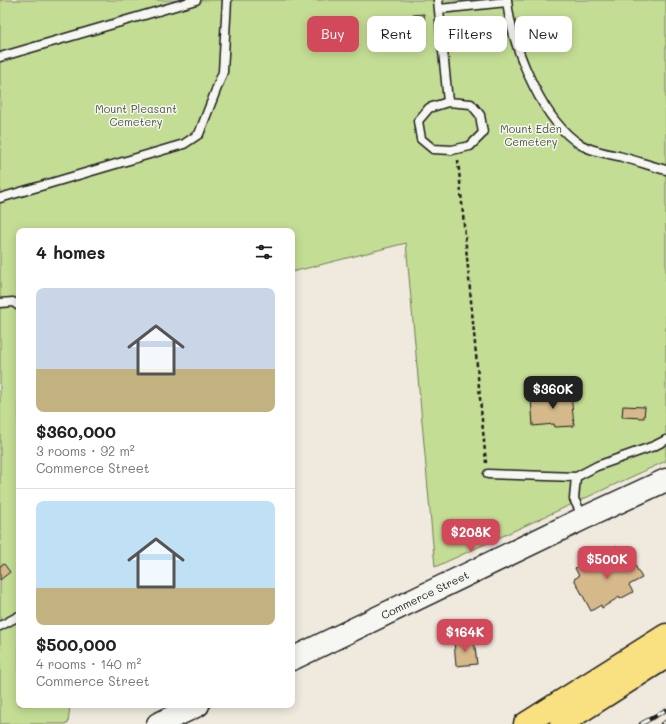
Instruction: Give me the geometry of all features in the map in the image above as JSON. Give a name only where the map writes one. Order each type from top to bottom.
[{"type":"highway","points":[[525,724],[666,635]]},
{"type":"highway","points":[[560,724],[666,657]]},
{"type":"street","name":"Commerce Street","points":[[295,658],[666,480]]},
{"type":"street","points":[[158,724],[192,708]]},
{"type":"lane","points":[[0,57],[196,0]]},
{"type":"lane","points":[[0,198],[184,144],[200,134],[224,72],[227,0]]},
{"type":"lane","points":[[438,0],[448,102]]},
{"type":"lane","points":[[439,9],[507,1],[517,46],[531,81],[556,122],[574,140],[592,150],[666,170]]},
{"type":"lane","points":[[448,102],[471,104],[480,115],[483,133],[470,146],[452,150],[433,149],[421,139],[418,121],[429,108],[448,102]]},
{"type":"lane","points":[[0,303],[13,302],[16,304]]},
{"type":"lane","points":[[488,474],[576,477],[597,466],[654,446],[666,440]]},
{"type":"lane","points":[[576,477],[574,499],[584,518]]},
{"type":"lane","points":[[0,626],[16,618]]},
{"type":"path","points":[[457,149],[488,474]]},
{"type":"green space","points":[[0,0],[666,0],[666,461],[435,567],[406,243],[295,271],[295,228],[16,228],[16,708],[70,708],[68,724],[0,724]]},
{"type":"building","points":[[424,14],[424,16],[413,16]]},
{"type":"building","points":[[571,393],[574,426],[555,427],[554,424],[533,426],[531,397]]},
{"type":"building","points":[[623,406],[645,407],[644,418],[622,417]]},
{"type":"building","points":[[617,546],[621,554],[627,551],[642,578],[629,585],[633,592],[620,599],[619,597],[602,608],[601,605],[591,611],[574,579],[579,576],[575,568],[583,563],[587,571],[596,566],[594,560],[601,556],[605,562],[615,556],[611,550]]},
{"type":"building","points":[[4,564],[10,572],[0,580],[0,566]]},
{"type":"building","points":[[474,639],[477,664],[456,666],[454,641]]},
{"type":"railway","points":[[641,724],[666,710]]},
{"type":"railway","points":[[662,724],[666,722]]},
{"type":"park label","name":"Mount Pleasant Cemetery","points":[[136,115]]},
{"type":"park label","name":"Mount Eden Cemetery","points":[[531,135]]}]
